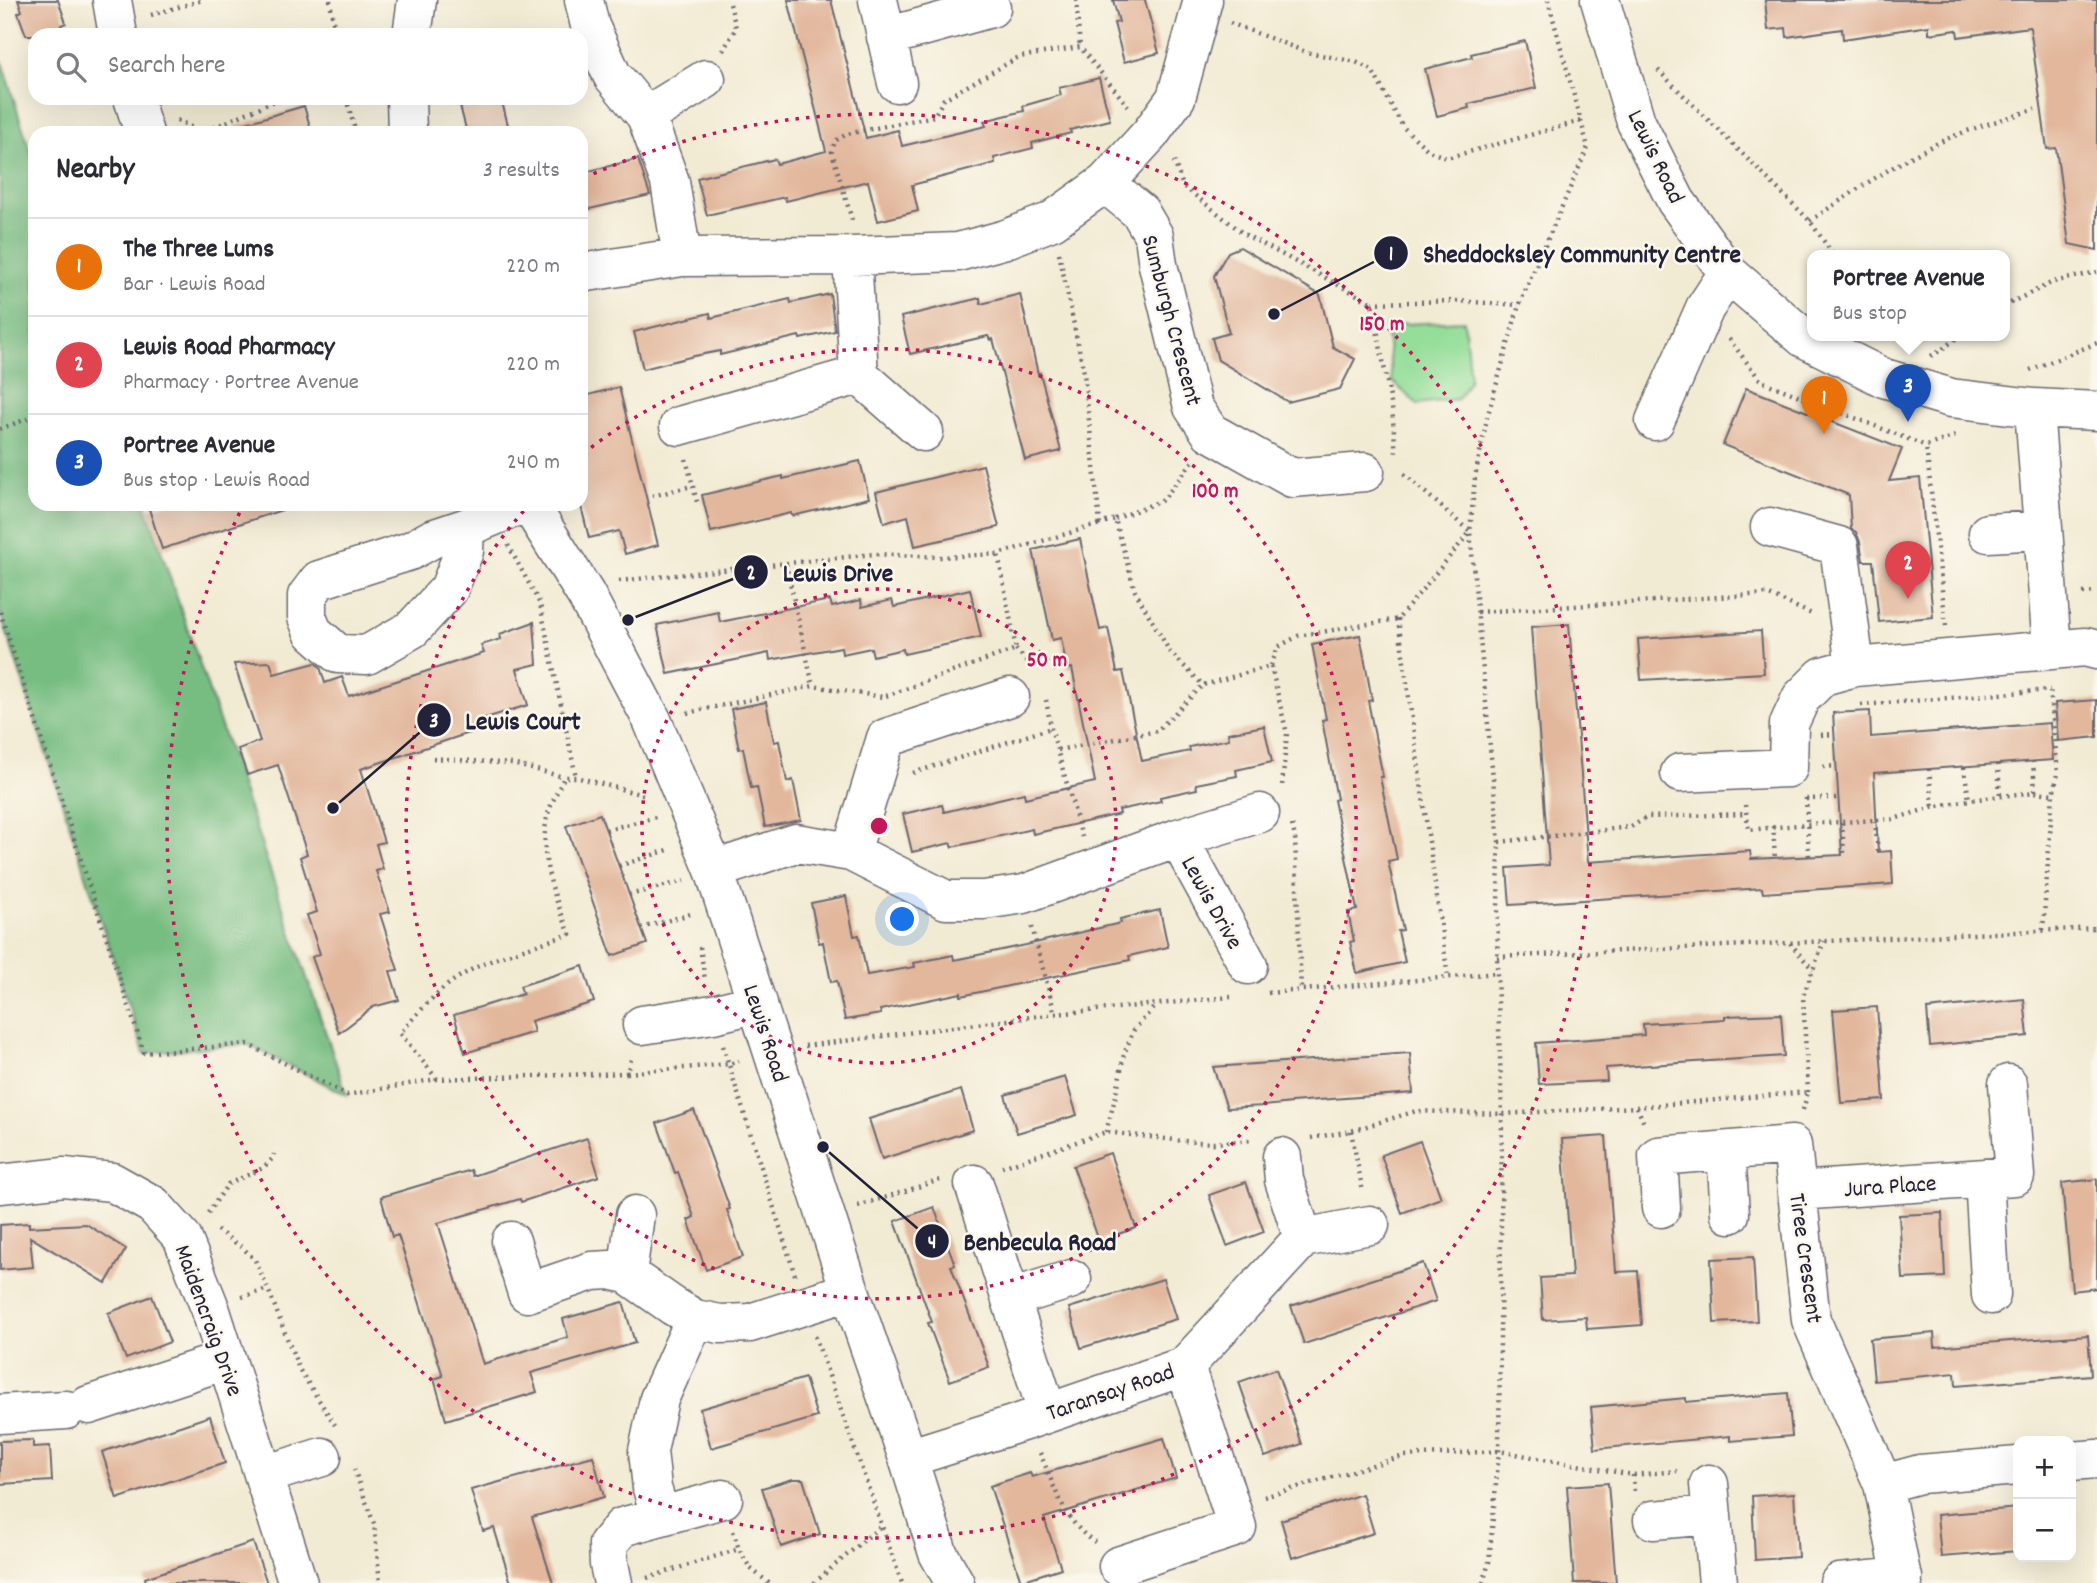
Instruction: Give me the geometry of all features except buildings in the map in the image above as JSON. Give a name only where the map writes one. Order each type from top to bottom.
[{"type":"street","points":[[584,0],[590,26],[612,75],[646,116],[670,182],[682,257]]},
{"type":"street","points":[[877,0],[897,83]]},
{"type":"street","name":"Lewis Road","points":[[1600,0],[1636,122],[1676,201],[1728,272],[1807,340]]},
{"type":"street","points":[[588,272],[682,257],[958,252],[1006,239],[1052,221],[1105,183],[1150,134],[1176,98],[1202,6]]},
{"type":"street","points":[[886,37],[991,8]]},
{"type":"street","points":[[646,116],[706,79]]},
{"type":"street","points":[[135,105],[142,126]]},
{"type":"street","points":[[406,105],[407,126]]},
{"type":"street","name":"Sumburgh Crescent","points":[[1105,183],[1140,212],[1154,236],[1158,265],[1193,407],[1210,432],[1292,478],[1381,470]]},
{"type":"street","points":[[852,256],[859,374],[924,432]]},
{"type":"street","points":[[1655,421],[1704,308],[1728,272]]},
{"type":"street","name":"Lewis Road","points":[[1810,341],[1884,378],[1951,398],[2034,408],[2097,411]]},
{"type":"street","points":[[679,426],[859,374]]},
{"type":"street","points":[[2034,408],[2052,649]]},
{"type":"street","name":"Lewis Road","points":[[533,511],[586,595],[652,720],[701,875],[758,1003],[850,1291],[938,1553],[955,1583]]},
{"type":"street","points":[[1770,527],[1839,546],[1852,649]]},
{"type":"street","points":[[1988,533],[2043,530]]},
{"type":"street","points":[[1680,773],[1788,768],[1789,724],[1801,698],[1852,649],[1950,658],[2085,647],[2097,650]]},
{"type":"street","points":[[851,852],[887,738],[1029,686]]},
{"type":"street","name":"Lewis Drive","points":[[701,875],[796,843],[851,852],[946,900],[984,900],[1024,894],[1090,868],[1260,813]]},
{"type":"street","name":"Lewis Drive","points":[[1178,838],[1248,985]]},
{"type":"street","points":[[642,1025],[713,1014],[758,1003]]},
{"type":"street","name":"Jura Place","points":[[1797,1191],[2015,1176],[2008,1084]]},
{"type":"street","points":[[1280,1145],[1284,1180],[1303,1238],[1370,1226]]},
{"type":"street","points":[[1661,1208],[1658,1156],[1791,1145]]},
{"type":"street","name":"Tiree Crescent","points":[[1791,1145],[1811,1320],[1883,1484],[1903,1580]]},
{"type":"street","points":[[1726,1151],[1730,1214]]},
{"type":"street","name":"Maidencraig Drive","points":[[0,1184],[64,1177],[112,1182],[153,1205],[182,1237],[210,1308],[298,1583]]},
{"type":"street","points":[[972,1178],[1011,1298],[1036,1416]]},
{"type":"street","points":[[1984,1178],[1991,1295]]},
{"type":"street","points":[[627,1274],[635,1215]]},
{"type":"street","name":"Taransay Road","points":[[908,1458],[1185,1366],[1303,1238]]},
{"type":"street","points":[[510,1241],[527,1293],[592,1271],[610,1270],[627,1274],[695,1318],[720,1324],[750,1323],[850,1291]]},
{"type":"street","points":[[1011,1298],[1072,1279]]},
{"type":"street","points":[[660,1515],[652,1488],[648,1451],[659,1399],[695,1318]]},
{"type":"street","points":[[0,1414],[78,1407],[226,1360]]},
{"type":"street","points":[[1118,1566],[1237,1527],[1185,1366]]},
{"type":"street","points":[[264,1475],[322,1457]]},
{"type":"street","points":[[2076,1461],[2097,1459]]},
{"type":"street","points":[[1883,1484],[1920,1474],[2013,1466]]},
{"type":"street","points":[[627,1581],[609,1564],[608,1544],[622,1527],[723,1499]]},
{"type":"street","points":[[1653,1520],[1710,1500],[1718,1583]]},
{"type":"street","points":[[1839,1583],[1903,1580]]},
{"type":"path","points":[[115,20],[203,0]]},
{"type":"path","points":[[330,0],[334,28]]},
{"type":"path","points":[[706,79],[736,28],[729,0]]},
{"type":"path","points":[[1076,0],[1080,47],[1150,134],[1170,152],[1183,186],[1244,234],[1372,303],[1455,301],[1519,305]]},
{"type":"path","points":[[1483,1583],[1489,1562],[1499,1451],[1502,1115],[1497,973],[1499,842],[1470,532],[1475,477],[1487,418],[1519,305],[1588,147],[1548,0]]},
{"type":"path","points":[[1202,6],[1306,52],[1356,62],[1372,70],[1403,127],[1429,151],[1447,158],[1581,121]]},
{"type":"path","points":[[852,256],[853,222],[832,152],[835,141],[847,134],[934,116],[944,99],[1019,57],[1080,47]]},
{"type":"path","points":[[1652,65],[1810,221],[1830,250]]},
{"type":"path","points":[[217,126],[265,105]]},
{"type":"path","points":[[348,105],[354,126]]},
{"type":"path","points":[[1810,221],[1871,181],[1935,145],[2035,109]]},
{"type":"path","points":[[1052,221],[1084,373],[1100,524]]},
{"type":"path","points":[[2010,303],[2053,282],[2097,272]]},
{"type":"path","points":[[1372,303],[1392,408],[1381,470],[1470,532]]},
{"type":"path","points":[[1704,308],[1761,381],[1926,446],[1962,433]]},
{"type":"path","points":[[0,429],[28,419]]},
{"type":"path","points":[[679,426],[697,502]]},
{"type":"path","points":[[586,595],[610,582],[874,554],[940,557],[998,554],[1100,524],[1163,500],[1191,467],[1210,432]]},
{"type":"path","points":[[1926,446],[1950,658]]},
{"type":"path","points":[[652,496],[692,486]]},
{"type":"path","points":[[492,517],[540,604],[576,777]]},
{"type":"path","points":[[1115,519],[1135,591],[1170,652],[1203,685]]},
{"type":"path","points":[[1058,750],[1157,731],[1203,685],[1270,666],[1278,647],[1298,636],[1398,619],[1470,532]]},
{"type":"path","points":[[998,554],[1016,649],[1029,686],[1051,728],[1090,868]]},
{"type":"path","points":[[786,564],[813,686]]},
{"type":"path","points":[[1477,612],[1767,594],[1852,649]]},
{"type":"path","points":[[0,612],[144,1053],[247,1044],[347,1096],[437,1079],[626,1073],[729,1064],[773,1051],[1055,1014],[1157,1004],[1248,985],[1497,973]]},
{"type":"path","points":[[1398,619],[1448,977]]},
{"type":"path","points":[[652,720],[813,686],[883,697],[1016,649]]},
{"type":"path","points":[[2043,930],[2053,794],[2058,774],[2050,690],[2052,649]]},
{"type":"path","points":[[1856,705],[2050,690]]},
{"type":"path","points":[[876,773],[897,778],[1051,728]]},
{"type":"path","points":[[433,758],[512,764],[652,797]]},
{"type":"path","points":[[2033,761],[2035,792]]},
{"type":"path","points":[[1998,764],[2000,796]]},
{"type":"path","points":[[1964,767],[1969,800]]},
{"type":"path","points":[[1929,769],[1933,807]]},
{"type":"path","points":[[1740,770],[1749,830],[1894,819],[1969,800],[2035,792],[2053,794]]},
{"type":"path","points":[[437,1079],[400,1033],[431,1000],[458,977],[493,960],[570,934],[556,902],[544,856],[546,821],[564,777]]},
{"type":"path","points":[[1805,789],[1809,857]]},
{"type":"path","points":[[1806,800],[1838,798]]},
{"type":"path","points":[[606,830],[668,814]]},
{"type":"path","points":[[1499,842],[1631,827],[1647,817],[1747,814]]},
{"type":"path","points":[[1875,821],[1878,852]]},
{"type":"path","points":[[1842,823],[1844,855]]},
{"type":"path","points":[[1773,827],[1776,859]]},
{"type":"path","points":[[619,866],[680,845]]},
{"type":"path","points":[[629,895],[701,875],[695,913],[641,928]]},
{"type":"path","points":[[1024,894],[1055,1014]]},
{"type":"path","points":[[1497,957],[2097,928]]},
{"type":"path","points":[[699,941],[702,969],[713,1014],[804,1306],[902,1583]]},
{"type":"path","points":[[1791,1145],[1808,1092],[1803,996],[1824,941]]},
{"type":"path","points":[[1790,943],[1813,970]]},
{"type":"path","points":[[1106,1132],[1124,1054],[1134,1030],[1157,1004]]},
{"type":"path","points":[[626,1073],[642,1025]]},
{"type":"path","points":[[827,1216],[937,1180],[972,1178],[1106,1132],[1183,1141],[1280,1145],[1351,1131],[1416,1111],[1502,1115],[1637,1107],[1808,1092]]},
{"type":"path","points":[[1351,1131],[1370,1226]]},
{"type":"path","points":[[202,1223],[228,1184],[264,1168],[274,1154]]},
{"type":"path","points":[[1036,1416],[1068,1516],[1086,1536],[1113,1553],[1118,1566]]},
{"type":"path","points":[[1231,1507],[1404,1456],[1499,1451],[1633,1475],[1708,1469],[1710,1500]]},
{"type":"path","points":[[723,1499],[738,1549],[750,1569],[769,1583]]},
{"type":"path","points":[[814,1583],[882,1525]]},
{"type":"path","points":[[627,1581],[738,1549]]},
{"type":"green space","points":[[0,56],[28,144],[28,511],[147,511],[347,1095],[247,1044],[144,1053],[0,612]]},
{"type":"green space","points":[[1464,321],[1470,379],[1458,399],[1417,404],[1392,381],[1386,325]]},
{"type":"place","name":"Sheddocksley Community Centre","points":[[1274,314]]},
{"type":"place","name":"Portree Avenue","points":[[1908,422]]},
{"type":"place","name":"The Three Lums","points":[[1824,434]]},
{"type":"place","name":"Lewis Road Pharmacy","points":[[1908,599]]},
{"type":"place","name":"Lewis Drive","points":[[628,620]]},
{"type":"place","name":"Lewis Court","points":[[333,808]]},
{"type":"place","name":"Benbecula Road","points":[[823,1147]]}]
